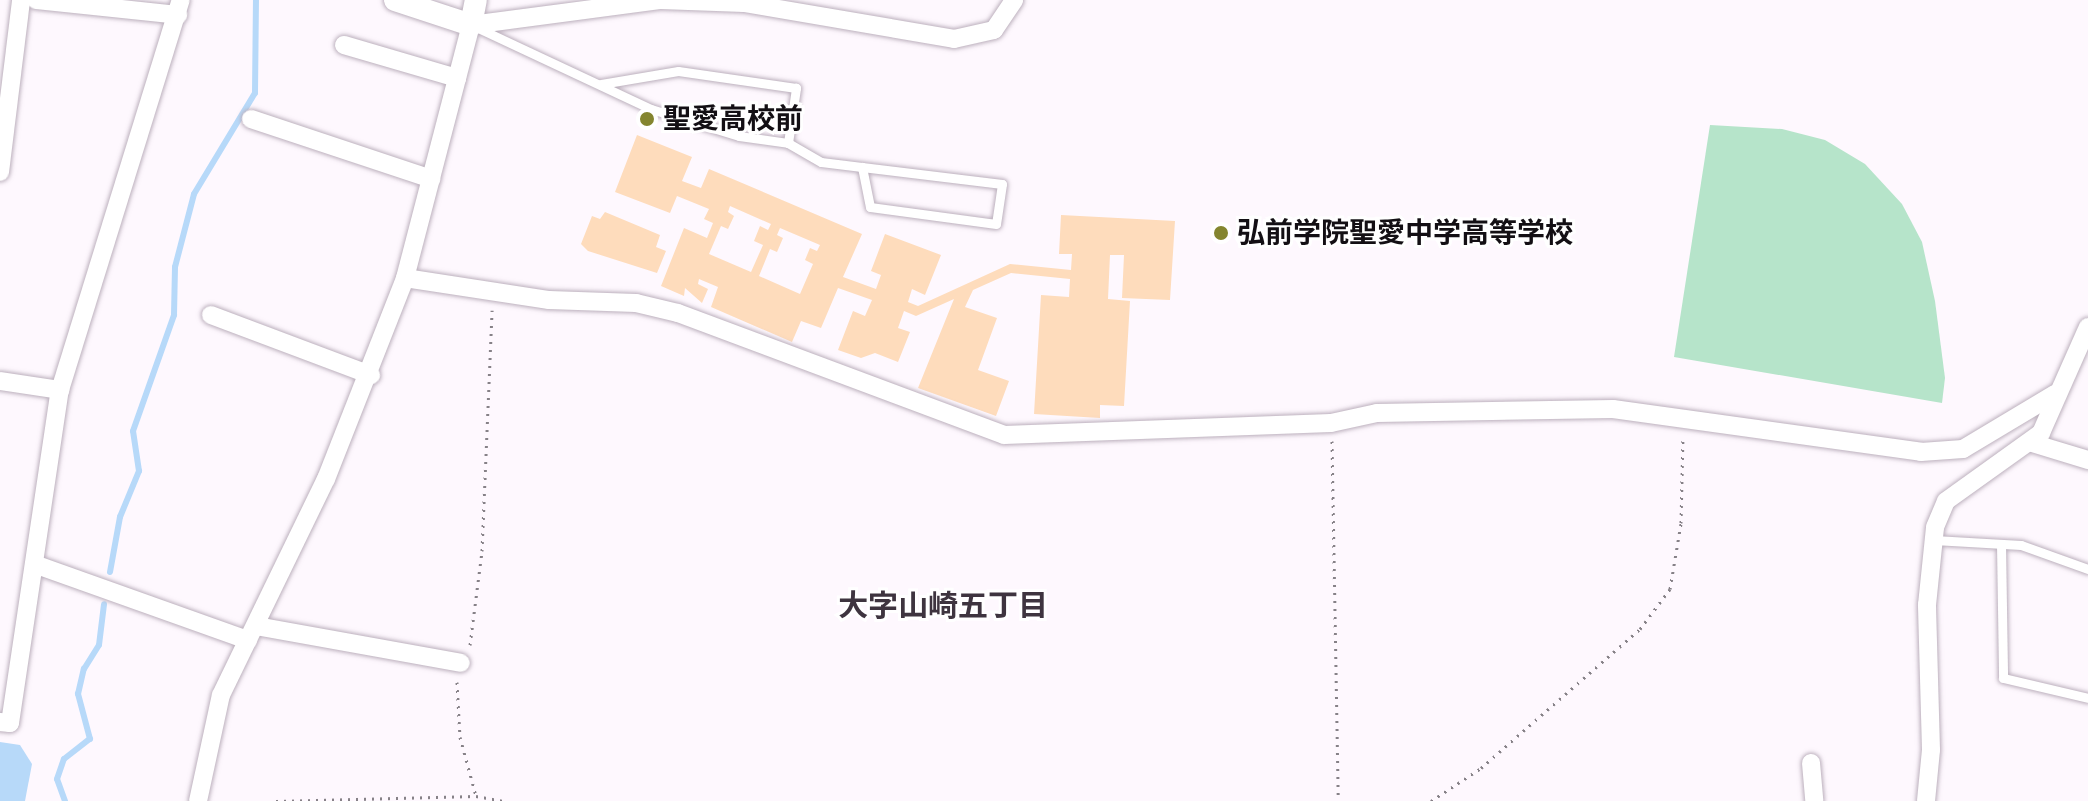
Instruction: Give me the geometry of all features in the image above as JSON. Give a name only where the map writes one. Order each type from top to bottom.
[{"type":"street","points":[[0,172],[21,0]]},
{"type":"street","points":[[0,722],[10,723],[37,565],[60,390],[179,7],[36,0]]},
{"type":"street","points":[[395,0],[471,25],[661,0],[744,3],[954,39],[994,30],[1014,0]]},
{"type":"street","points":[[198,801],[221,695],[371,375],[405,278],[476,0]]},
{"type":"street","points":[[344,45],[457,78]]},
{"type":"street","points":[[251,119],[431,179]]},
{"type":"street","points":[[405,278],[549,300],[636,303],[678,313],[1004,435],[1331,423],[1377,413],[1613,409],[1682,416],[1921,452],[1963,449],[2055,394]]},
{"type":"street","points":[[211,315],[371,375]]},
{"type":"street","points":[[1926,801],[1931,750],[1927,605],[1934,540],[1946,501],[2032,443],[2041,433],[2055,394],[2088,327]]},
{"type":"street","points":[[0,381],[60,390]]},
{"type":"street","points":[[2032,443],[2088,460]]},
{"type":"street","points":[[37,565],[252,633],[461,663]]},
{"type":"street","points":[[1811,763],[1814,801]]},
{"type":"lane","points":[[471,25],[651,109],[739,136],[788,143],[821,162],[1002,184],[996,224],[870,207],[862,167]]},
{"type":"lane","points":[[601,84],[678,71],[796,88],[788,143]]},
{"type":"lane","points":[[1934,540],[2021,545],[2088,569]]},
{"type":"lane","points":[[2001,544],[2003,678],[2088,698]]},
{"type":"path","points":[[476,796],[460,737],[461,663],[470,647],[482,551],[493,292]]},
{"type":"path","points":[[1431,801],[1481,768],[1640,629],[1670,589],[1681,523],[1682,416]]},
{"type":"path","points":[[1331,423],[1338,801]]},
{"type":"path","points":[[276,801],[476,796],[504,801]]},
{"type":"green space","points":[[1710,125],[1782,129],[1825,140],[1865,164],[1902,204],[1922,242],[1935,301],[1945,378],[1942,403],[1674,357]]},
{"type":"water","points":[[0,742],[20,745],[32,764],[25,801],[0,801]]},
{"type":"building","points":[[637,135],[692,157],[682,181],[701,188],[709,169],[862,234],[843,277],[876,289],[881,275],[871,271],[885,234],[941,255],[925,295],[912,289],[908,302],[918,306],[1010,264],[1071,270],[1072,254],[1059,254],[1061,215],[1175,221],[1170,300],[1122,298],[1124,255],[1110,255],[1108,299],[1130,301],[1124,406],[1100,405],[1100,418],[1034,414],[1041,295],[1069,297],[1070,279],[1011,273],[973,290],[965,307],[997,318],[978,370],[1009,381],[996,416],[918,388],[954,299],[916,316],[904,311],[898,328],[910,332],[898,362],[875,353],[861,358],[838,350],[853,311],[865,316],[872,300],[838,288],[821,328],[801,321],[792,342],[711,307],[718,287],[699,279],[698,284],[708,289],[702,303],[685,288],[684,296],[661,286],[684,228],[707,238],[713,223],[704,219],[709,209],[677,196],[670,213],[615,192]],"holes":[[[730,206],[771,224],[768,230],[760,226],[754,241],[763,245],[751,272],[709,254],[721,226],[728,229],[734,216],[728,212]],[[780,228],[820,245],[817,251],[810,248],[805,260],[813,264],[800,294],[759,276],[770,249],[777,252],[783,238],[777,235]]]},
{"type":"building","points":[[605,212],[660,235],[656,247],[666,251],[657,273],[588,251],[581,244],[592,216],[600,219]]},
{"type":"waterway","points":[[110,572],[120,517],[139,471],[133,431],[174,315],[175,267],[194,194],[255,93],[256,0]]},
{"type":"waterway","points":[[65,801],[57,779],[64,759],[90,739],[78,694],[84,669],[99,645],[104,604]]},
{"type":"place","name":"聖愛高校前","points":[[647,119]]},
{"type":"place","name":"弘前学院聖愛中学高等学校","points":[[1221,233]]},
{"type":"district","name":"大字山崎五丁目","points":[[943,606]]}]
